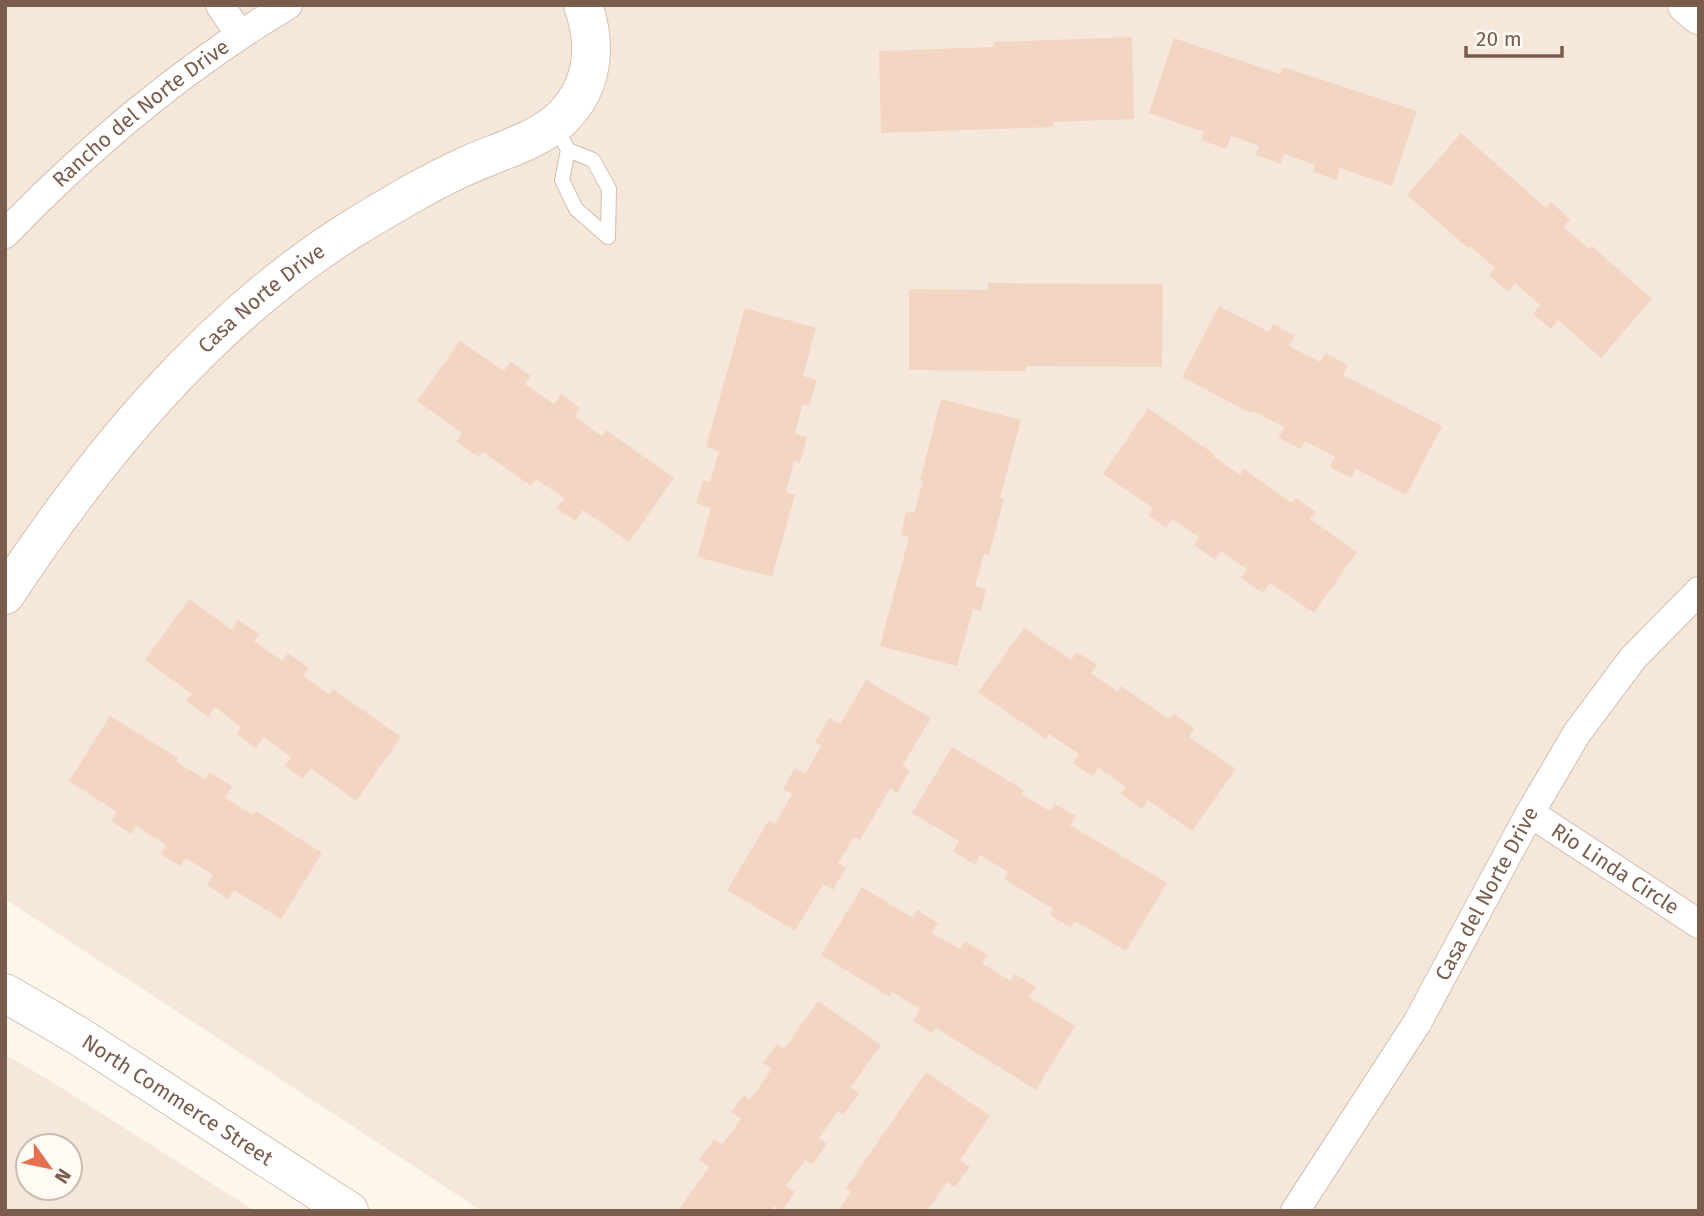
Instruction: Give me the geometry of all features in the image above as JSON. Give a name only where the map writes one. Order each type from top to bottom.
[{"type":"street","points":[[220,5],[240,35]]},
{"type":"street","name":"Rancho del Norte Drive","points":[[5,234],[86,154],[149,102],[240,35],[288,5]]},
{"type":"street","name":"Casa Norte Drive","points":[[5,595],[116,442],[193,358],[249,306],[299,266],[407,196],[545,131],[561,137],[585,84],[592,50],[591,33],[583,5]]},
{"type":"street","points":[[1687,5],[1699,15]]},
{"type":"street","name":"Casa del Norte Drive","points":[[1295,1211],[1418,1023],[1530,813],[1577,733],[1633,658],[1699,591]]},
{"type":"street","name":"Rio Linda Circle","points":[[1530,813],[1699,923]]},
{"type":"street","name":"North Commerce Street","points":[[5,993],[78,1035],[349,1211]]},
{"type":"lane","points":[[561,137],[593,160],[609,189],[608,237],[576,209],[562,180],[561,137]]},
{"type":"shaded area","points":[[5,5],[1699,5],[1699,1211],[482,1211],[5,899]]},
{"type":"shaded area","points":[[5,1055],[49,1080],[255,1211],[5,1211]]},
{"type":"building","points":[[1132,37],[1134,119],[1054,122],[1054,127],[881,133],[879,51],[994,47],[994,42]]},
{"type":"building","points":[[1174,38],[1280,74],[1283,67],[1417,111],[1392,186],[1340,168],[1337,180],[1313,172],[1315,165],[1284,154],[1281,164],[1256,155],[1259,146],[1231,136],[1226,149],[1201,140],[1204,132],[1149,113]]},
{"type":"building","points":[[1461,133],[1546,208],[1551,202],[1570,219],[1564,227],[1589,249],[1592,246],[1652,299],[1601,358],[1558,320],[1551,329],[1533,314],[1540,305],[1515,283],[1508,292],[1489,275],[1495,268],[1407,195]]},
{"type":"building","points":[[988,283],[1163,284],[1162,367],[1026,366],[1026,371],[909,370],[909,289],[988,290]]},
{"type":"building","points":[[1219,306],[1269,332],[1273,324],[1295,336],[1289,346],[1320,362],[1325,353],[1348,365],[1343,375],[1442,426],[1406,495],[1356,469],[1351,478],[1330,467],[1335,457],[1305,441],[1301,449],[1278,438],[1284,427],[1253,411],[1252,414],[1182,377]]},
{"type":"building","points":[[745,308],[816,328],[803,376],[817,380],[809,406],[803,404],[795,434],[807,437],[800,463],[794,461],[786,492],[795,495],[772,577],[697,557],[711,508],[696,503],[703,480],[710,482],[719,451],[706,447]]},
{"type":"building","points":[[460,341],[504,371],[511,362],[531,376],[525,384],[554,404],[561,394],[580,408],[575,417],[602,436],[606,430],[674,478],[629,542],[583,510],[575,521],[557,508],[564,498],[536,479],[531,486],[483,452],[479,457],[456,442],[462,433],[417,401]]},
{"type":"building","points":[[941,399],[1021,420],[1000,498],[1004,499],[989,555],[984,554],[975,586],[986,589],[981,611],[973,609],[957,666],[880,646],[909,537],[901,535],[906,511],[914,513]]},
{"type":"building","points":[[1148,408],[1240,475],[1244,469],[1292,503],[1296,498],[1316,512],[1310,519],[1357,552],[1314,613],[1270,583],[1263,593],[1241,578],[1247,569],[1221,551],[1215,560],[1194,545],[1199,537],[1172,519],[1166,528],[1148,515],[1153,508],[1103,474]]},
{"type":"building","points":[[189,599],[232,630],[238,620],[259,634],[254,641],[282,661],[288,653],[309,668],[303,676],[329,694],[333,689],[401,737],[356,801],[311,768],[303,779],[285,766],[291,757],[264,737],[256,748],[237,734],[241,727],[215,707],[208,717],[186,701],[192,694],[145,660]]},
{"type":"building","points":[[1024,628],[1071,660],[1077,652],[1097,665],[1091,673],[1118,692],[1121,686],[1169,719],[1174,714],[1194,728],[1189,737],[1236,769],[1192,831],[1148,800],[1142,809],[1121,794],[1126,787],[1098,768],[1093,777],[1073,763],[1079,754],[1049,734],[1046,739],[978,692]]},
{"type":"building","points":[[866,680],[931,718],[902,766],[910,770],[897,793],[890,789],[860,840],[854,837],[838,863],[846,868],[833,890],[823,884],[795,931],[727,890],[769,820],[775,824],[792,794],[783,789],[795,768],[805,774],[821,746],[815,742],[829,718],[840,724]]},
{"type":"building","points":[[110,716],[178,758],[176,762],[205,779],[209,772],[232,786],[225,798],[253,815],[256,811],[322,853],[281,919],[234,890],[228,899],[207,885],[213,875],[186,858],[180,866],[161,854],[166,845],[136,826],[131,834],[111,821],[117,812],[69,781]]},
{"type":"building","points":[[952,747],[1024,790],[1021,794],[1050,811],[1055,804],[1076,816],[1070,825],[1167,883],[1126,951],[1075,921],[1071,928],[1050,915],[1053,909],[1004,879],[1008,872],[980,855],[975,865],[953,851],[959,841],[912,813]]},
{"type":"building","points":[[862,887],[913,918],[917,910],[938,923],[932,933],[960,949],[965,941],[987,955],[982,963],[1010,981],[1015,974],[1036,987],[1029,997],[1075,1026],[1036,1090],[936,1028],[932,1033],[913,1021],[920,1009],[892,992],[890,997],[821,955]]},
{"type":"building","points":[[818,1001],[881,1045],[851,1087],[859,1094],[843,1115],[838,1111],[819,1138],[827,1144],[812,1165],[805,1160],[786,1186],[795,1192],[782,1211],[774,1206],[771,1211],[678,1211],[709,1167],[699,1160],[714,1139],[722,1145],[741,1119],[731,1112],[744,1095],[750,1100],[772,1069],[763,1063],[777,1044],[784,1049]]},
{"type":"building","points":[[926,1072],[990,1116],[960,1160],[970,1167],[955,1187],[947,1182],[927,1211],[838,1211],[851,1192],[846,1188]]}]
